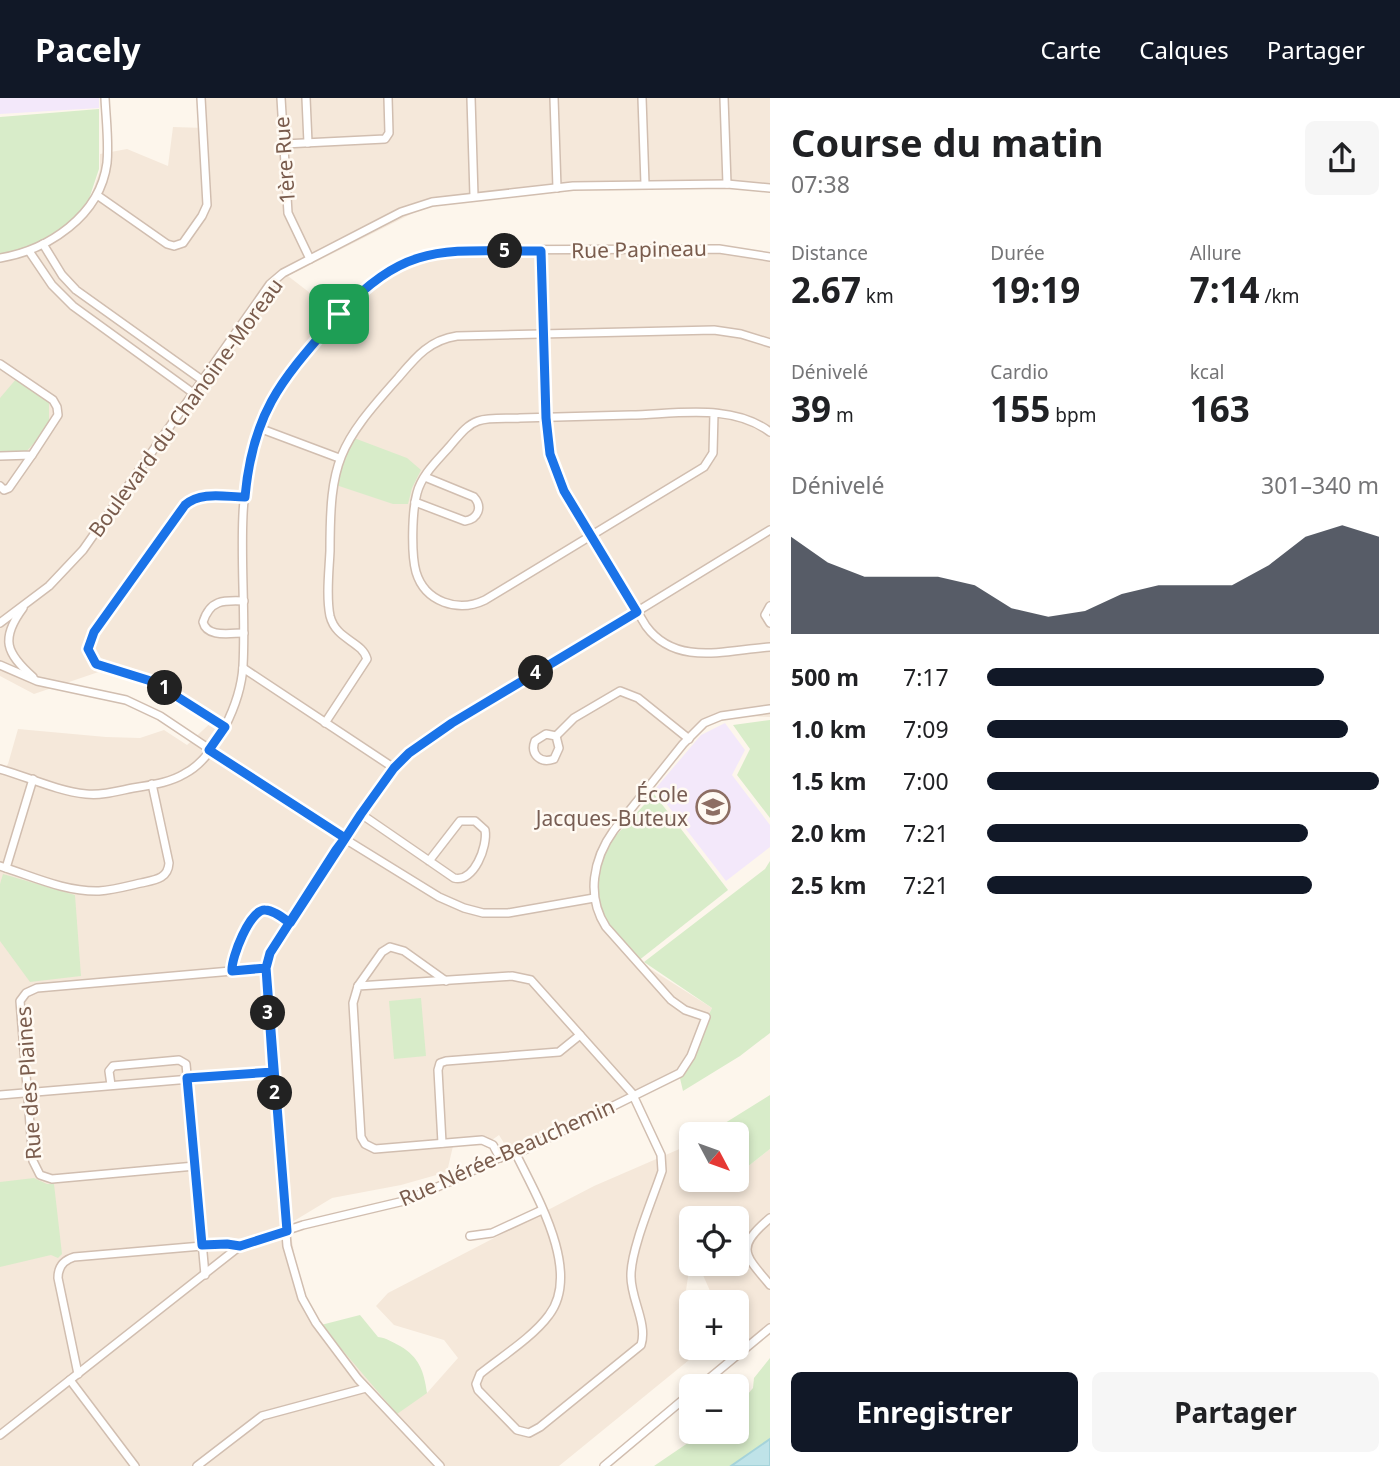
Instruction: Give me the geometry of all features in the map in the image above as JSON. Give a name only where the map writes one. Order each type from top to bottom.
[{"type":"street","points":[[0,258],[29,251],[43,244],[80,218],[97,195],[107,160],[105,98]]},
{"type":"street","points":[[97,195],[167,244],[174,246],[183,243],[202,216],[208,200],[201,98]]},
{"type":"street","name":"1ère Rue","points":[[281,98],[288,213],[310,259]]},
{"type":"street","name":"1ère Rue","points":[[306,98],[308,143]]},
{"type":"street","points":[[284,144],[385,139],[389,134],[388,98]]},
{"type":"street","points":[[471,98],[474,196]]},
{"type":"street","points":[[554,98],[557,188]]},
{"type":"street","points":[[642,98],[645,184]]},
{"type":"street","points":[[724,98],[727,184]]},
{"type":"street","name":"Boulevard du Chanoine-Moreau","points":[[0,623],[56,579],[83,550],[273,280],[310,259],[412,208],[432,202],[557,188],[645,184],[727,184],[770,188]]},
{"type":"street","points":[[43,244],[71,285],[202,380]]},
{"type":"street","name":"Rue Papineau","points":[[0,769],[90,794],[108,793],[185,774],[209,750],[225,727],[237,700],[243,668],[245,497],[249,460],[259,428],[276,391],[295,366],[356,296],[387,271],[436,253],[462,250],[719,249],[770,257]]},
{"type":"street","points":[[29,251],[58,292],[73,306],[193,393]]},
{"type":"street","points":[[541,251],[546,418],[549,449],[564,491],[637,612],[653,636],[664,645],[676,651],[694,653],[770,647]]},
{"type":"street","points":[[120,341],[130,328]]},
{"type":"street","points":[[325,723],[367,659],[364,652],[337,631],[330,611],[330,502],[339,458],[362,418],[427,347],[442,339],[457,336],[719,330],[770,343]]},
{"type":"street","points":[[0,363],[50,397],[57,407],[57,418],[9,488],[4,490],[0,486]]},
{"type":"street","points":[[713,414],[714,449],[708,464],[485,600],[470,606],[452,605],[431,594],[418,576],[414,561],[415,502],[425,477],[464,430],[476,422],[713,414],[746,418],[770,432]]},
{"type":"street","points":[[259,428],[339,458]]},
{"type":"street","points":[[0,456],[32,455]]},
{"type":"street","points":[[415,502],[465,521],[473,519],[479,513],[479,504],[474,497],[425,477]]},
{"type":"street","points":[[225,727],[154,682],[99,666],[91,657],[88,646],[94,632],[185,505],[203,496],[245,497]]},
{"type":"street","points":[[440,1466],[366,1388],[305,1306],[288,1251],[266,968],[270,953],[361,814],[394,768],[416,747],[770,530]]},
{"type":"street","points":[[244,601],[223,600],[215,603],[208,608],[203,624],[211,632],[244,633]]},
{"type":"street","points":[[28,602],[10,628],[9,645],[16,661],[37,681]]},
{"type":"street","points":[[770,606],[765,615],[770,623]]},
{"type":"street","points":[[0,665],[37,681],[135,703],[160,716],[439,897],[473,911],[508,913],[594,898],[594,878],[604,845],[689,739],[704,723],[715,718],[770,709]]},
{"type":"street","points":[[243,668],[394,768]]},
{"type":"street","points":[[556,736],[574,718],[620,691],[638,698],[689,739]]},
{"type":"street","points":[[33,779],[3,867],[84,891],[107,890],[161,878],[168,870],[169,863],[152,784]]},
{"type":"street","points":[[361,814],[454,877],[465,878],[473,870],[484,846],[485,831],[475,821],[460,821],[429,860]]},
{"type":"street","name":"Rue Nérée-Beauchemin","points":[[0,1435],[240,1246],[303,1225],[404,1201],[500,1158],[516,1154],[680,1073],[691,1056],[706,1017],[685,1010],[663,992],[606,927],[594,898]]},
{"type":"street","points":[[232,971],[234,954],[257,912],[264,909],[270,911],[290,923]]},
{"type":"street","points":[[446,981],[401,949],[390,947],[383,952],[358,986],[353,1003],[363,1142],[374,1149],[486,1141],[493,1145],[500,1158]]},
{"type":"street","name":"Rue des Plaines","points":[[195,1166],[52,1179],[43,1177],[33,1165],[20,1007],[22,998],[31,989],[266,968]]},
{"type":"street","points":[[358,986],[512,976],[531,979],[634,1097],[663,1163],[631,1268],[631,1283],[642,1341],[634,1352],[540,1427],[524,1433],[517,1430],[478,1390],[476,1384],[480,1374],[544,1321],[555,1306],[559,1289],[560,1268],[554,1239],[516,1154]]},
{"type":"street","points":[[442,1143],[438,1070],[440,1063],[559,1052],[580,1035]]},
{"type":"street","points":[[111,1085],[109,1071],[113,1066],[172,1060],[184,1062],[205,1275]]},
{"type":"street","points":[[0,1095],[273,1072]]},
{"type":"street","points":[[470,1236],[492,1233],[542,1210]]},
{"type":"street","points":[[770,1218],[751,1235],[747,1252],[749,1260],[770,1286]]},
{"type":"street","points":[[78,1374],[58,1278],[65,1262],[74,1257],[202,1245],[240,1246]]},
{"type":"street","points":[[714,1374],[770,1328]]},
{"type":"street","points":[[70,1380],[135,1466]]},
{"type":"street","points":[[197,1466],[262,1416],[366,1388]]},
{"type":"street","points":[[604,1466],[679,1403]]},
{"type":"shaded area","points":[[0,98],[99,98],[99,108],[0,114]]},
{"type":"shaded area","points":[[202,98],[770,98],[770,190],[727,184],[559,188],[423,208],[288,276],[336,313],[405,259],[449,248],[706,244],[770,254],[770,717],[721,715],[692,741],[649,789],[599,854],[638,961],[712,1008],[679,1074],[632,1101],[513,1158],[499,1135],[485,1145],[453,1146],[447,1172],[401,1185],[332,1198],[289,1224],[300,1286],[321,1325],[427,1393],[458,1358],[444,1340],[394,1325],[376,1306],[388,1293],[594,1186],[679,1149],[679,1192],[749,1192],[749,1166],[770,1149],[770,1332],[749,1350],[749,1290],[710,1290],[703,1276],[749,1276],[749,1206],[679,1206],[679,1276],[688,1276],[686,1290],[679,1290],[679,1360],[689,1360],[559,1466],[0,1466],[0,773],[8,764],[18,729],[140,738],[164,730],[187,745],[218,716],[160,681],[116,666],[34,694],[0,676],[0,257],[23,253],[73,221],[90,199],[100,170],[100,154],[127,149],[168,166],[173,127],[205,128]]},
{"type":"shaded area","name":"École Jacques-Buteux","points":[[725,723],[745,750],[732,775],[770,825],[770,847],[726,881],[655,789],[701,735]]},
{"type":"green space","points":[[99,109],[99,169],[89,199],[73,220],[38,248],[0,255],[0,117]]},
{"type":"green space","points":[[17,378],[49,402],[49,427],[22,456],[0,455],[0,398]]},
{"type":"green space","points":[[354,438],[407,458],[421,470],[408,504],[393,504],[336,485],[342,460]]},
{"type":"green space","points":[[770,720],[770,818],[737,775],[750,749],[733,725]]},
{"type":"green space","points":[[654,794],[728,890],[638,961],[611,933],[591,896],[599,854]]},
{"type":"green space","points":[[770,861],[770,1033],[740,1056],[683,1091],[679,1074],[712,1008],[644,962],[765,869]]},
{"type":"green space","points":[[3,874],[75,895],[81,976],[30,982],[0,941],[0,884]]},
{"type":"green space","points":[[421,998],[426,1056],[394,1059],[389,1001]]},
{"type":"green space","points":[[770,1095],[770,1149],[749,1166],[749,1122],[727,1122]]},
{"type":"green space","points":[[34,1178],[54,1184],[62,1254],[58,1258],[51,1255],[0,1267],[0,1182]]},
{"type":"green space","points":[[360,1315],[378,1337],[392,1342],[412,1355],[422,1371],[427,1393],[397,1414],[321,1325]]},
{"type":"green space","points":[[770,1358],[770,1439],[731,1466],[654,1466],[686,1444],[749,1444],[749,1393],[753,1388],[754,1378]]},
{"type":"water","points":[[770,1439],[770,1466],[731,1466]]},
{"type":"place","name":"École Jacques-Buteux","points":[[713,807]]},
{"type":"route","points":[[339,314],[283,381],[271,400],[255,436],[245,497],[203,496],[185,505],[94,632],[88,646],[89,654],[99,666],[154,682],[225,727],[209,750],[345,838],[336,850],[279,939],[273,948],[266,968],[287,1231],[240,1246],[202,1245],[187,1078],[273,1072],[266,968],[232,971],[234,954],[253,916],[264,909],[272,912],[290,923],[361,814],[394,768],[416,747],[637,612],[564,491],[550,454],[546,418],[541,251],[462,250],[423,256],[387,271],[339,314]]}]
